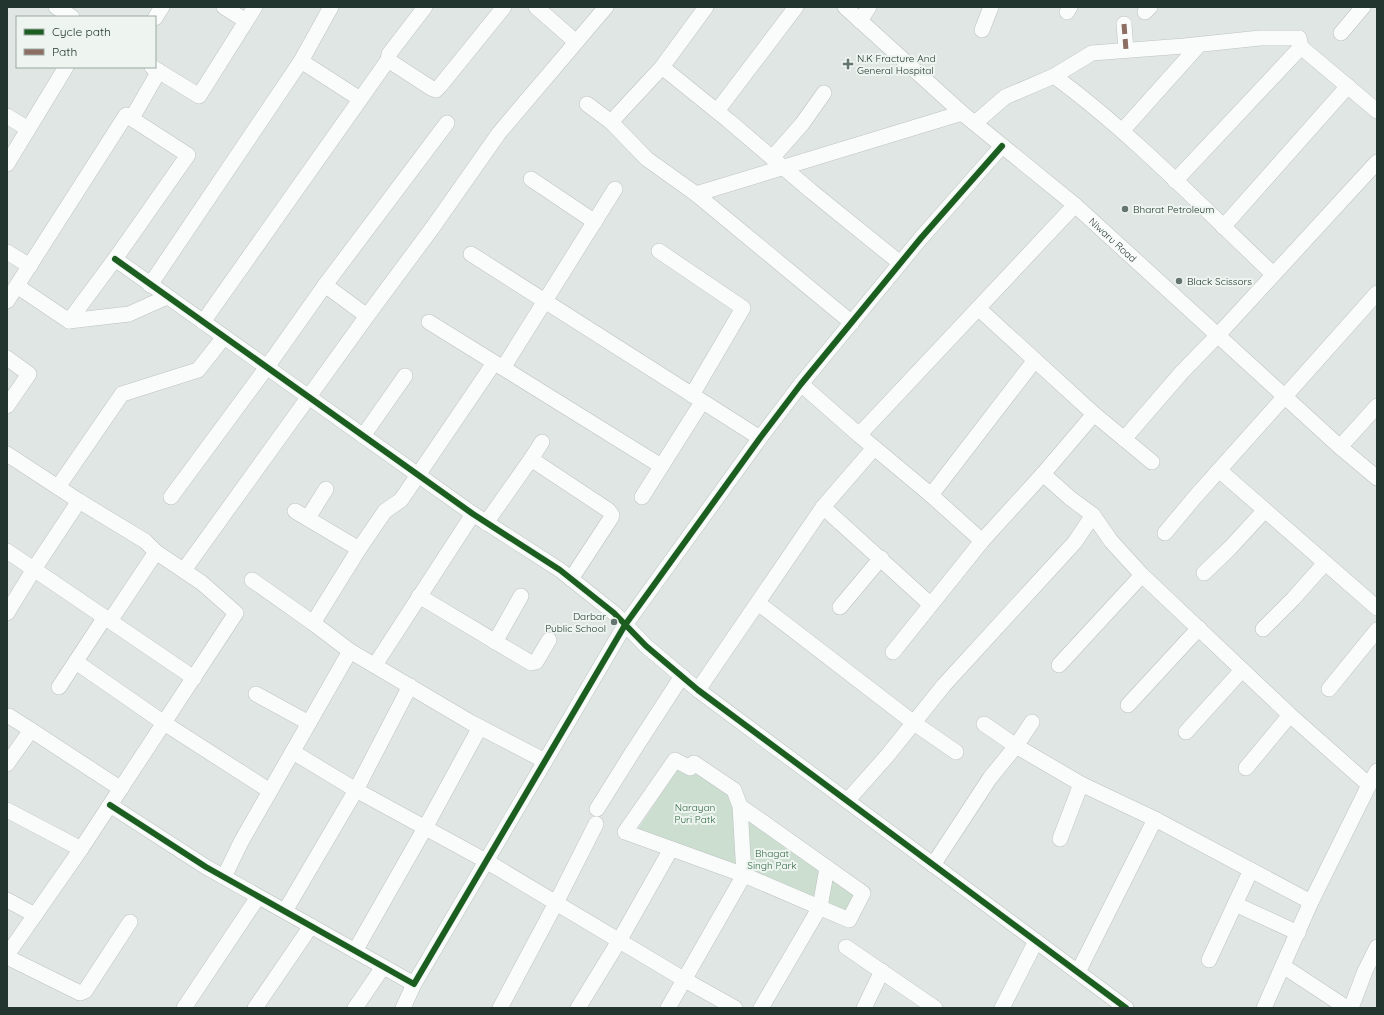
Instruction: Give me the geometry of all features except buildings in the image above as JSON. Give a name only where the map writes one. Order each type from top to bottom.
[{"type":"street","points":[[56,7],[70,16]]},
{"type":"street","points":[[156,16],[162,7]]},
{"type":"street","points":[[224,7],[246,21]]},
{"type":"street","points":[[132,118],[155,69],[205,100],[246,21],[255,7]]},
{"type":"street","points":[[150,285],[301,61],[331,7]]},
{"type":"street","points":[[203,322],[388,60],[389,54],[425,7]]},
{"type":"street","points":[[388,60],[436,90],[504,7]]},
{"type":"street","points":[[536,7],[576,42]]},
{"type":"street","points":[[184,570],[433,227],[499,133],[606,7]]},
{"type":"street","points":[[611,122],[662,67],[706,7]]},
{"type":"street","points":[[717,112],[796,7]]},
{"type":"street","name":"Niwaru Road","points":[[845,7],[962,113],[1075,205],[1340,447],[1377,478]]},
{"type":"street","points":[[860,21],[869,7]]},
{"type":"street","points":[[982,30],[991,7]]},
{"type":"street","points":[[1341,33],[1363,7]]},
{"type":"street","points":[[1124,24],[1126,50]]},
{"type":"street","points":[[975,123],[1006,97],[1054,76],[1092,53],[1199,45],[1260,38],[1300,38],[1302,46],[1377,110]]},
{"type":"street","points":[[1122,132],[1199,45]]},
{"type":"street","points":[[1175,181],[1302,46]]},
{"type":"street","points":[[301,61],[360,99]]},
{"type":"street","points":[[662,67],[811,192],[900,263]]},
{"type":"street","points":[[7,164],[65,68]]},
{"type":"street","points":[[1054,76],[1079,94],[1122,132],[1274,274]]},
{"type":"street","points":[[1224,227],[1348,86]]},
{"type":"street","points":[[772,158],[802,124],[824,94]]},
{"type":"street","points":[[587,104],[611,122],[647,159],[696,194],[852,323]]},
{"type":"street","points":[[696,194],[962,113]]},
{"type":"street","points":[[7,302],[126,115],[188,155],[115,259],[69,321]]},
{"type":"street","points":[[7,116],[28,129]]},
{"type":"street","points":[[171,497],[267,367],[325,285],[447,123]]},
{"type":"street","points":[[403,1008],[414,984],[625,625],[760,438],[801,384],[921,238],[1002,146]]},
{"type":"street","points":[[1124,439],[1182,372],[1218,335],[1377,162]]},
{"type":"street","points":[[531,179],[595,222]]},
{"type":"street","points":[[313,622],[385,511],[401,500],[545,301],[615,190]]},
{"type":"street","points":[[859,435],[1075,205]]},
{"type":"street","points":[[642,497],[661,466],[743,308],[660,251]]},
{"type":"street","points":[[7,252],[30,266]]},
{"type":"street","points":[[471,254],[760,438]]},
{"type":"street","points":[[115,259],[473,514],[560,570],[614,613],[646,646],[698,690],[1126,1008]]},
{"type":"street","points":[[325,285],[367,316]]},
{"type":"street","points":[[17,286],[69,321],[130,314],[167,297]]},
{"type":"street","points":[[1164,532],[1377,293]]},
{"type":"street","points":[[978,308],[1094,414],[1152,462]]},
{"type":"street","points":[[429,322],[661,466]]},
{"type":"street","points":[[58,487],[122,394],[198,370],[224,337]]},
{"type":"street","points":[[7,358],[29,374],[7,406]]},
{"type":"street","points":[[931,495],[1035,360]]},
{"type":"street","points":[[363,436],[405,376]]},
{"type":"street","points":[[801,384],[874,448],[931,495],[982,541]]},
{"type":"street","points":[[1340,447],[1377,406]]},
{"type":"street","points":[[893,652],[982,541],[1043,474],[1094,414]]},
{"type":"street","points":[[486,523],[542,442]]},
{"type":"street","points":[[698,690],[823,507],[874,448]]},
{"type":"street","points":[[7,454],[79,501],[145,541],[156,552],[202,582],[236,613],[81,850],[7,956],[80,993],[83,993],[130,922]]},
{"type":"street","points":[[531,459],[608,510],[612,515],[571,579]]},
{"type":"street","points":[[1219,470],[1377,608]]},
{"type":"street","points":[[1043,474],[1070,498],[1093,515],[1111,541],[1142,575],[1290,715],[1369,785]]},
{"type":"street","points":[[326,489],[301,515],[359,549]]},
{"type":"street","points":[[7,613],[79,501]]},
{"type":"street","points":[[823,507],[930,604]]},
{"type":"street","points":[[1204,573],[1230,548],[1265,510]]},
{"type":"street","points":[[374,665],[473,514]]},
{"type":"street","points":[[847,801],[887,756],[944,685],[1075,542],[1093,515]]},
{"type":"street","points":[[7,550],[194,678]]},
{"type":"street","points":[[59,687],[156,552]]},
{"type":"street","points":[[840,606],[881,558]]},
{"type":"street","points":[[1263,629],[1293,599],[1325,563]]},
{"type":"street","points":[[1060,665],[1142,575]]},
{"type":"street","points":[[252,580],[313,622],[350,651],[480,727],[545,761]]},
{"type":"street","points":[[419,596],[528,661],[534,663],[536,662],[549,640]]},
{"type":"street","points":[[495,642],[521,596]]},
{"type":"street","points":[[758,603],[914,722],[956,752]]},
{"type":"street","points":[[1128,705],[1199,628]]},
{"type":"street","points":[[1329,689],[1377,630]]},
{"type":"street","points":[[224,877],[241,842],[350,651]]},
{"type":"street","points":[[76,662],[164,723],[270,791]]},
{"type":"street","points":[[1186,732],[1242,670]]},
{"type":"street","points":[[500,1008],[556,903],[597,817],[632,753],[682,676]]},
{"type":"street","points":[[284,911],[356,790],[410,686]]},
{"type":"street","points":[[256,694],[309,723]]},
{"type":"street","points":[[1246,768],[1290,715]]},
{"type":"street","points":[[9,716],[120,789]]},
{"type":"street","points":[[933,865],[990,778],[1016,746],[1032,722]]},
{"type":"street","points":[[984,724],[1016,746],[1081,784],[1155,819],[1311,902]]},
{"type":"street","points":[[355,951],[480,727]]},
{"type":"street","points":[[7,764],[32,730]]},
{"type":"street","points":[[293,752],[356,790],[486,861],[685,980],[735,1008]]},
{"type":"street","points":[[668,1008],[744,875],[740,806],[734,790],[694,763],[690,768],[675,760],[625,832],[744,875],[849,920],[862,893],[740,806]]},
{"type":"street","points":[[1264,1008],[1311,902],[1377,771]]},
{"type":"street","points":[[1060,839],[1081,784]]},
{"type":"street","points":[[110,805],[224,877],[414,984]]},
{"type":"street","points":[[7,810],[81,850]]},
{"type":"street","points":[[1078,972],[1155,819]]},
{"type":"street","points":[[578,1008],[672,849]]},
{"type":"street","points":[[761,1008],[820,907],[827,868]]},
{"type":"street","points":[[1209,960],[1250,870]]},
{"type":"street","points":[[184,1008],[258,897]]},
{"type":"street","points":[[7,900],[35,915]]},
{"type":"street","points":[[1235,904],[1298,933]]},
{"type":"street","points":[[255,1008],[311,926]]},
{"type":"street","points":[[1002,1008],[1036,941]]},
{"type":"street","points":[[846,946],[935,1008]]},
{"type":"street","points":[[1351,1008],[1365,971],[1377,946]]},
{"type":"street","points":[[1283,966],[1347,1008]]},
{"type":"street","points":[[355,1008],[383,967]]},
{"type":"street","points":[[864,1008],[882,971]]},
{"type":"green space","name":"Narayan Puri Patk","points":[[679,766],[696,767],[731,793],[741,871],[638,829]]},
{"type":"green space","name":"Bhagat Singh Park","points":[[747,814],[858,894],[846,916],[749,872]]},
{"type":"marked path","points":[[1124,24],[1126,50]]},
{"type":"cycle path","points":[[110,805],[206,867],[414,984],[625,625],[760,438],[801,384],[921,238],[1002,146]]},
{"type":"cycle path","points":[[115,259],[473,514],[560,570],[614,613],[646,646],[698,690],[1126,1008]]},
{"type":"place","name":"N.K Fracture And General Hospital","points":[[848,64]]},
{"type":"place","name":"Bharat Petroleum","points":[[1125,209]]},
{"type":"place","name":"Black Scissors","points":[[1179,281]]},
{"type":"place","name":"Darbar Public School","points":[[614,622]]}]
